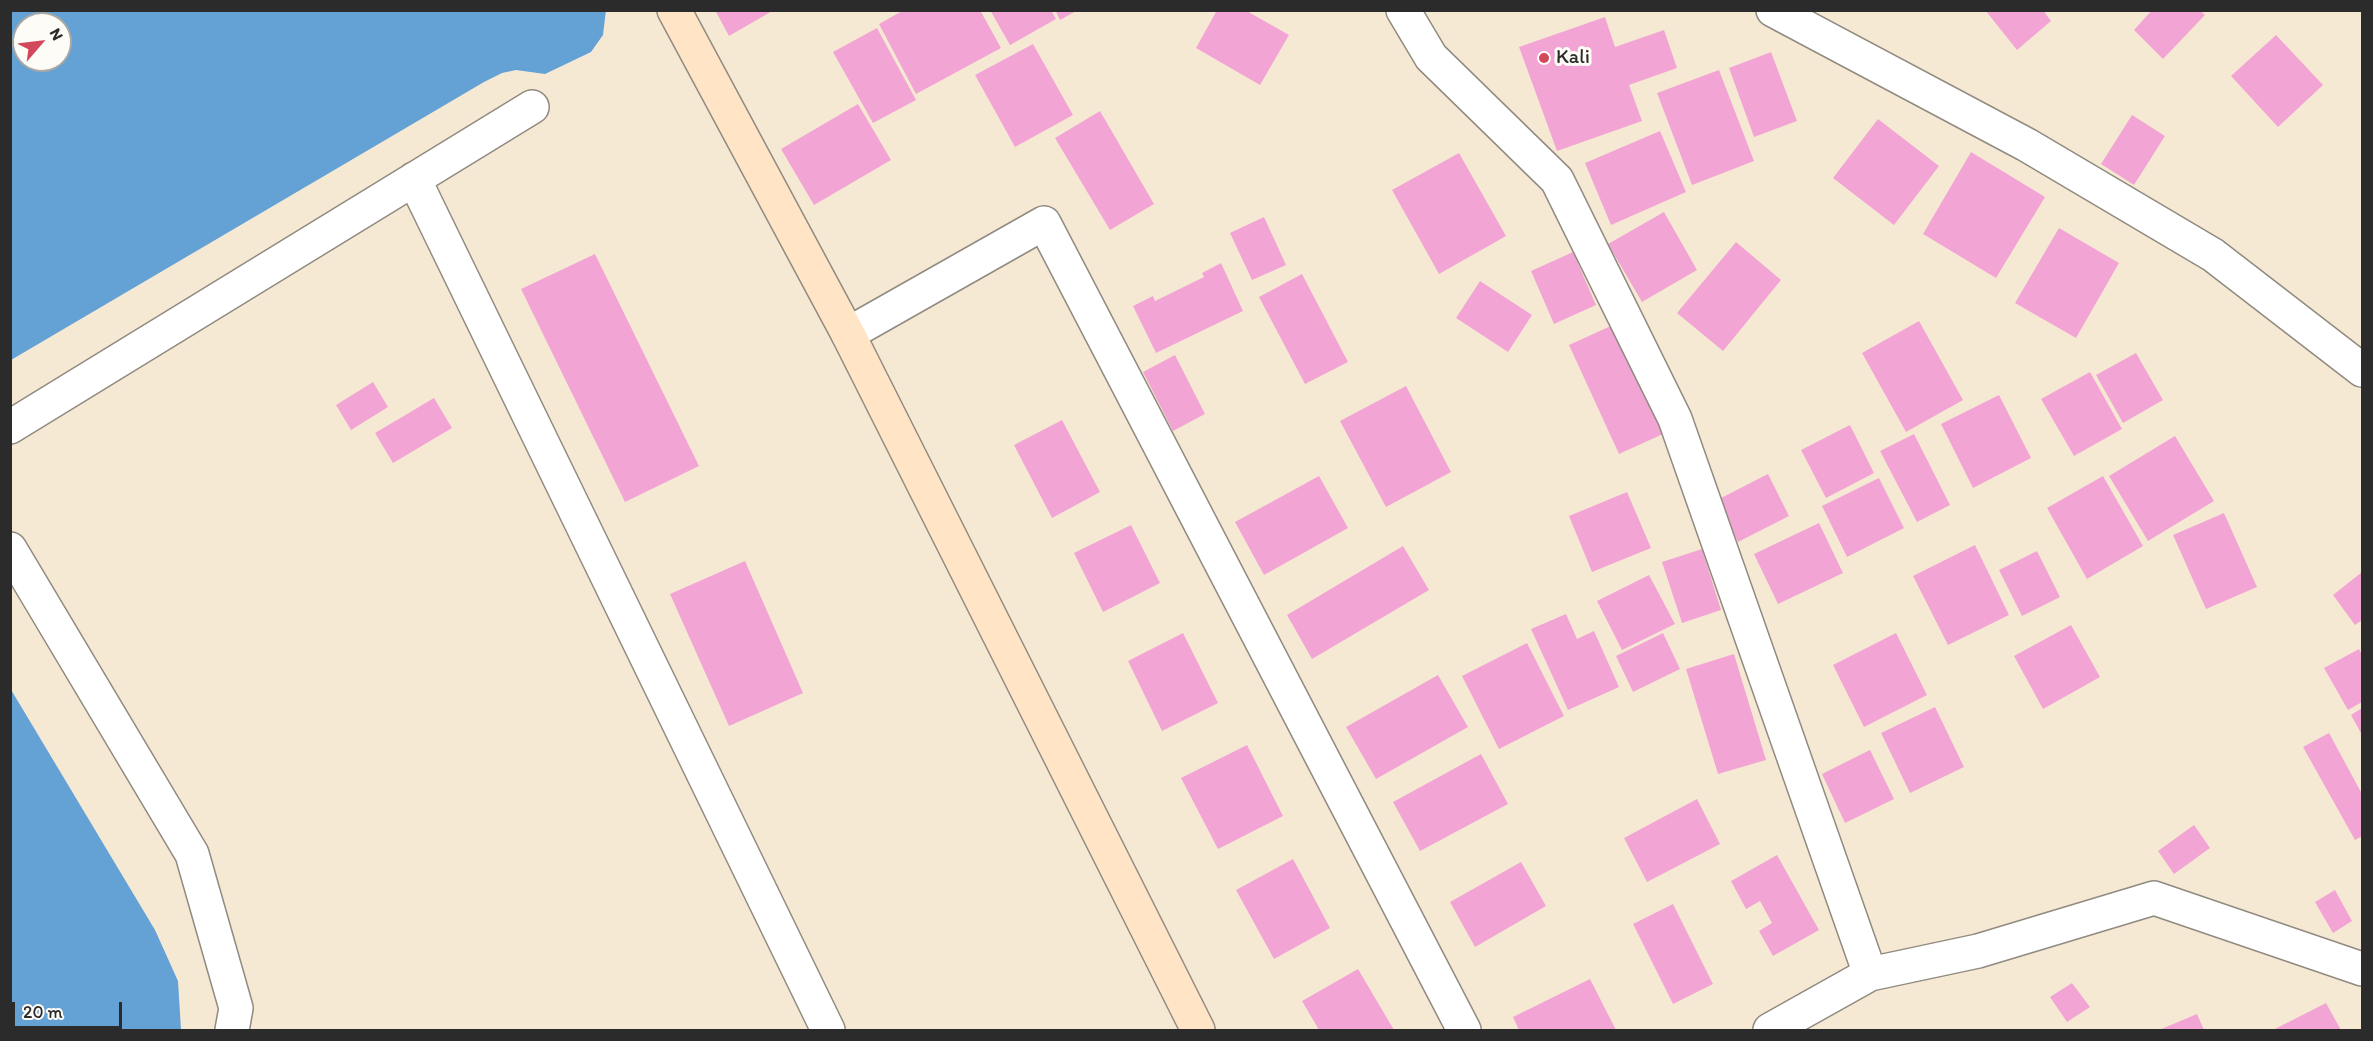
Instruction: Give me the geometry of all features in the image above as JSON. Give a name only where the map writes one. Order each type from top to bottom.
[{"type":"street","points":[[674,10],[848,334],[1198,1030]]},
{"type":"street","points":[[1403,10],[1431,57],[1557,180],[1675,419],[1870,974]]},
{"type":"street","points":[[1773,10],[2028,145],[2213,255],[2362,370]]},
{"type":"street","points":[[10,427],[532,108]]},
{"type":"street","points":[[414,179],[828,1030]]},
{"type":"street","points":[[848,334],[1044,223],[1464,1030]]},
{"type":"street","points":[[10,549],[192,854],[236,1008],[232,1030]]},
{"type":"street","points":[[1770,1030],[1870,974],[1978,951],[2154,898],[2362,969]]},
{"type":"water","points":[[606,10],[603,35],[591,52],[545,74],[516,70],[502,73],[484,82],[11,360],[11,11]]},
{"type":"water","points":[[10,688],[155,930],[178,981],[181,1030],[11,1030]]},
{"type":"building","points":[[715,10],[774,10],[729,36]]},
{"type":"building","points":[[904,10],[980,10],[1001,48],[916,94],[879,24]]},
{"type":"building","points":[[990,10],[1051,10],[1056,19],[1010,45]]},
{"type":"building","points":[[1055,10],[1078,10],[1060,20]]},
{"type":"building","points":[[1217,10],[1245,10],[1289,35],[1260,85],[1196,48]]},
{"type":"building","points":[[1985,10],[2043,10],[2051,21],[2017,50]]},
{"type":"building","points":[[2152,10],[2200,10],[2205,15],[2163,59],[2134,30]]},
{"type":"building","points":[[1605,17],[1615,47],[1664,30],[1677,68],[1629,85],[1642,121],[1557,151],[1519,47]]},
{"type":"building","points":[[877,28],[916,100],[873,123],[833,52]]},
{"type":"building","points":[[2276,35],[2323,85],[2278,127],[2231,76]]},
{"type":"building","points":[[1033,44],[1073,115],[1015,147],[975,75]]},
{"type":"building","points":[[1771,52],[1797,121],[1754,137],[1729,68]]},
{"type":"building","points":[[1719,70],[1754,161],[1692,185],[1657,93]]},
{"type":"building","points":[[858,104],[891,160],[814,205],[781,149]]},
{"type":"building","points":[[1100,111],[1154,204],[1110,230],[1055,138]]},
{"type":"building","points":[[2132,115],[2165,136],[2134,185],[2101,164]]},
{"type":"building","points":[[1878,119],[1939,166],[1894,225],[1833,178]]},
{"type":"building","points":[[1660,131],[1686,192],[1611,225],[1585,163]]},
{"type":"building","points":[[1971,152],[2045,197],[1996,278],[1923,234]]},
{"type":"building","points":[[1459,153],[1506,236],[1439,274],[1392,190]]},
{"type":"building","points":[[1664,212],[1697,270],[1642,302],[1608,244]]},
{"type":"building","points":[[1264,217],[1286,265],[1252,280],[1230,233]]},
{"type":"building","points":[[2059,228],[2119,263],[2076,338],[2015,303]]},
{"type":"building","points":[[1736,242],[1781,280],[1723,351],[1677,313]]},
{"type":"building","points":[[1573,252],[1596,305],[1554,324],[1531,271]]},
{"type":"building","points":[[595,254],[699,466],[625,502],[521,289]]},
{"type":"building","points":[[1221,263],[1243,311],[1156,353],[1133,306],[1153,296],[1155,301],[1204,277],[1202,273]]},
{"type":"building","points":[[1302,274],[1348,362],[1305,384],[1259,297]]},
{"type":"building","points":[[1480,281],[1532,315],[1508,352],[1456,318]]},
{"type":"building","points":[[1919,321],[1963,400],[1906,432],[1862,353]]},
{"type":"building","points":[[1613,325],[1663,434],[1619,454],[1569,345]]},
{"type":"building","points":[[2136,353],[2163,400],[2123,423],[2096,375]]},
{"type":"building","points":[[1175,355],[1205,414],[1173,431],[1143,372]]},
{"type":"building","points":[[2090,372],[2122,429],[2074,456],[2041,399]]},
{"type":"building","points":[[373,382],[388,407],[351,430],[336,405]]},
{"type":"building","points":[[1406,386],[1451,472],[1386,507],[1340,421]]},
{"type":"building","points":[[1999,395],[2031,458],[1973,488],[1941,424]]},
{"type":"building","points":[[434,398],[452,428],[393,463],[375,433]]},
{"type":"building","points":[[1062,420],[1100,492],[1052,518],[1014,445]]},
{"type":"building","points":[[1850,425],[1874,473],[1826,498],[1801,450]]},
{"type":"building","points":[[1914,434],[1950,505],[1917,522],[1880,451]]},
{"type":"building","points":[[2175,436],[2214,501],[2148,541],[2109,476]]},
{"type":"building","points":[[1768,474],[1789,516],[1738,542],[1717,500]]},
{"type":"building","points":[[1319,476],[1348,528],[1264,575],[1235,522]]},
{"type":"building","points":[[2103,476],[2143,546],[2087,579],[2047,508]]},
{"type":"building","points":[[1879,478],[1904,528],[1847,557],[1822,506]]},
{"type":"building","points":[[1627,492],[1651,548],[1592,572],[1569,516]]},
{"type":"building","points":[[2224,513],[2257,587],[2206,609],[2173,535]]},
{"type":"building","points":[[1819,523],[1843,573],[1778,604],[1754,554]]},
{"type":"building","points":[[1131,525],[1160,583],[1103,612],[1074,553]]},
{"type":"building","points":[[1975,545],[2009,615],[1948,645],[1913,576]]},
{"type":"building","points":[[1403,546],[1429,590],[1312,659],[1287,615]]},
{"type":"building","points":[[1702,549],[1721,610],[1682,623],[1662,562]]},
{"type":"building","points":[[2037,551],[2060,597],[2022,616],[1999,570]]},
{"type":"building","points":[[745,561],[803,693],[729,726],[670,594]]},
{"type":"building","points":[[2362,572],[2362,620],[2355,625],[2333,595]]},
{"type":"building","points":[[1649,575],[1675,624],[1622,650],[1597,601]]},
{"type":"building","points":[[1566,614],[1577,639],[1594,631],[1619,687],[1568,710],[1531,629]]},
{"type":"building","points":[[2071,625],[2100,677],[2043,709],[2014,656]]},
{"type":"building","points":[[1183,633],[1218,703],[1162,731],[1128,661]]},
{"type":"building","points":[[1663,633],[1680,669],[1633,692],[1616,656]]},
{"type":"building","points":[[1896,633],[1927,695],[1864,727],[1833,665]]},
{"type":"building","points":[[1527,643],[1564,716],[1499,749],[1462,676]]},
{"type":"building","points":[[2359,649],[2362,655],[2362,702],[2348,710],[2324,668]]},
{"type":"building","points":[[1734,654],[1766,760],[1718,774],[1686,669]]},
{"type":"building","points":[[1438,675],[1468,727],[1376,779],[1346,727]]},
{"type":"building","points":[[1935,707],[1964,767],[1910,793],[1881,733]]},
{"type":"building","points":[[2362,708],[2362,735],[2351,715]]},
{"type":"building","points":[[2329,733],[2362,794],[2362,836],[2355,840],[2303,747]]},
{"type":"building","points":[[1247,745],[1283,816],[1218,849],[1181,778]]},
{"type":"building","points":[[1870,750],[1894,799],[1845,823],[1822,774]]},
{"type":"building","points":[[1481,754],[1508,804],[1420,851],[1393,802]]},
{"type":"building","points":[[1697,799],[1720,844],[1647,882],[1624,838]]},
{"type":"building","points":[[2194,825],[2210,848],[2174,874],[2158,851]]},
{"type":"building","points":[[1777,855],[1819,930],[1773,956],[1759,931],[1772,923],[1760,901],[1746,909],[1731,881]]},
{"type":"building","points":[[1293,859],[1330,928],[1274,959],[1236,890]]},
{"type":"building","points":[[1521,862],[1546,906],[1475,947],[1450,902]]},
{"type":"building","points":[[2335,890],[2352,921],[2333,933],[2315,902]]},
{"type":"building","points":[[1673,904],[1713,984],[1673,1004],[1633,924]]},
{"type":"building","points":[[1358,969],[1394,1030],[1319,1030],[1302,1001]]},
{"type":"building","points":[[1590,979],[1616,1030],[1519,1030],[1513,1017]]},
{"type":"building","points":[[2072,983],[2090,1007],[2067,1022],[2050,997]]},
{"type":"building","points":[[2326,1003],[2341,1030],[2273,1030]]},
{"type":"building","points":[[2197,1014],[2204,1030],[2159,1030]]},
{"type":"place","name":"Kali","points":[[1544,58]]}]
